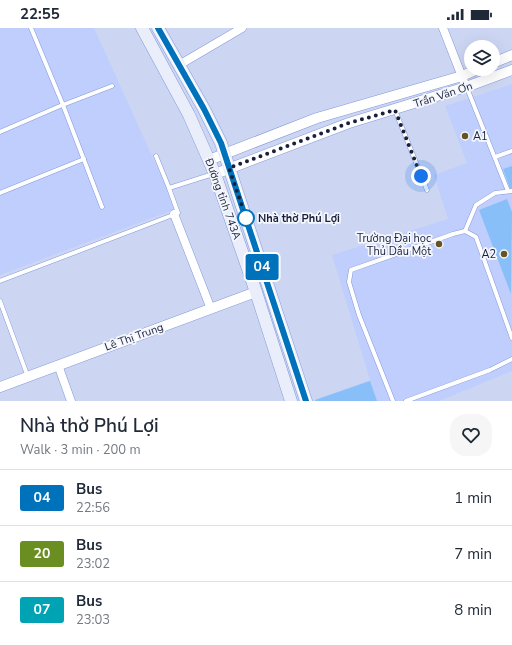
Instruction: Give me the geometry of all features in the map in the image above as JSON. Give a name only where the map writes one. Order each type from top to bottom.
[{"type":"main road","name":"Đường tỉnh 743A","points":[[142,28],[189,115],[215,174],[256,292],[291,401]]},
{"type":"main road","name":"Đường tỉnh 743A","points":[[158,28],[221,143],[306,401]]},
{"type":"street","points":[[179,65],[242,28]]},
{"type":"street","points":[[443,28],[466,87]]},
{"type":"street","points":[[500,60],[512,55]]},
{"type":"street","name":"Trần Văn Ơn","points":[[215,174],[349,123],[466,87],[512,70]]},
{"type":"street","name":"Trần Văn Ơn","points":[[209,160],[317,118],[462,76]]},
{"type":"street","points":[[174,214],[211,309]]},
{"type":"street","name":"Lê Thị Trung","points":[[0,387],[268,287]]},
{"type":"street","points":[[58,366],[71,401]]},
{"type":"lane","points":[[31,28],[102,206]]},
{"type":"lane","points":[[0,132],[112,86]]},
{"type":"lane","points":[[465,231],[476,205],[496,193],[510,191],[494,157],[466,87]]},
{"type":"lane","points":[[395,110],[427,190]]},
{"type":"lane","points":[[494,157],[512,151]]},
{"type":"lane","points":[[0,281],[178,213],[156,156]]},
{"type":"lane","points":[[0,193],[84,159]]},
{"type":"lane","points":[[169,188],[215,174]]},
{"type":"lane","points":[[393,401],[359,315],[349,282],[351,270],[465,231],[476,237],[512,338]]},
{"type":"lane","points":[[0,300],[28,377]]},
{"type":"lane","points":[[406,401],[490,370],[512,359]]},
{"type":"shaded area","points":[[0,28],[94,28],[176,209],[0,275]]},
{"type":"shaded area","name":"Trường Đại học Thủ Dầu Một","points":[[512,84],[512,371],[439,401],[321,401],[320,398],[370,380],[332,255],[448,219],[434,175],[467,163],[445,106]]},
{"type":"building","points":[[512,166],[512,188],[510,188],[503,169]]},
{"type":"building","name":"A2","points":[[507,199],[512,212],[511,294],[479,210]]},
{"type":"building","points":[[370,381],[377,401],[315,401],[315,400]]},
{"type":"bus line","name":"04","points":[[158,28],[204,109],[221,143],[306,401]]},
{"type":"place","name":"A1","points":[[465,136]]},
{"type":"place","name":"Nhà thờ Phú Lợi","points":[[246,218]]},
{"type":"place","name":"Trường Đại học Thủ Dầu Một","points":[[439,244]]},
{"type":"place","name":"A2","points":[[504,254]]},
{"type":"route","points":[[246,218],[229,168],[349,123],[395,110],[421,176]]}]
